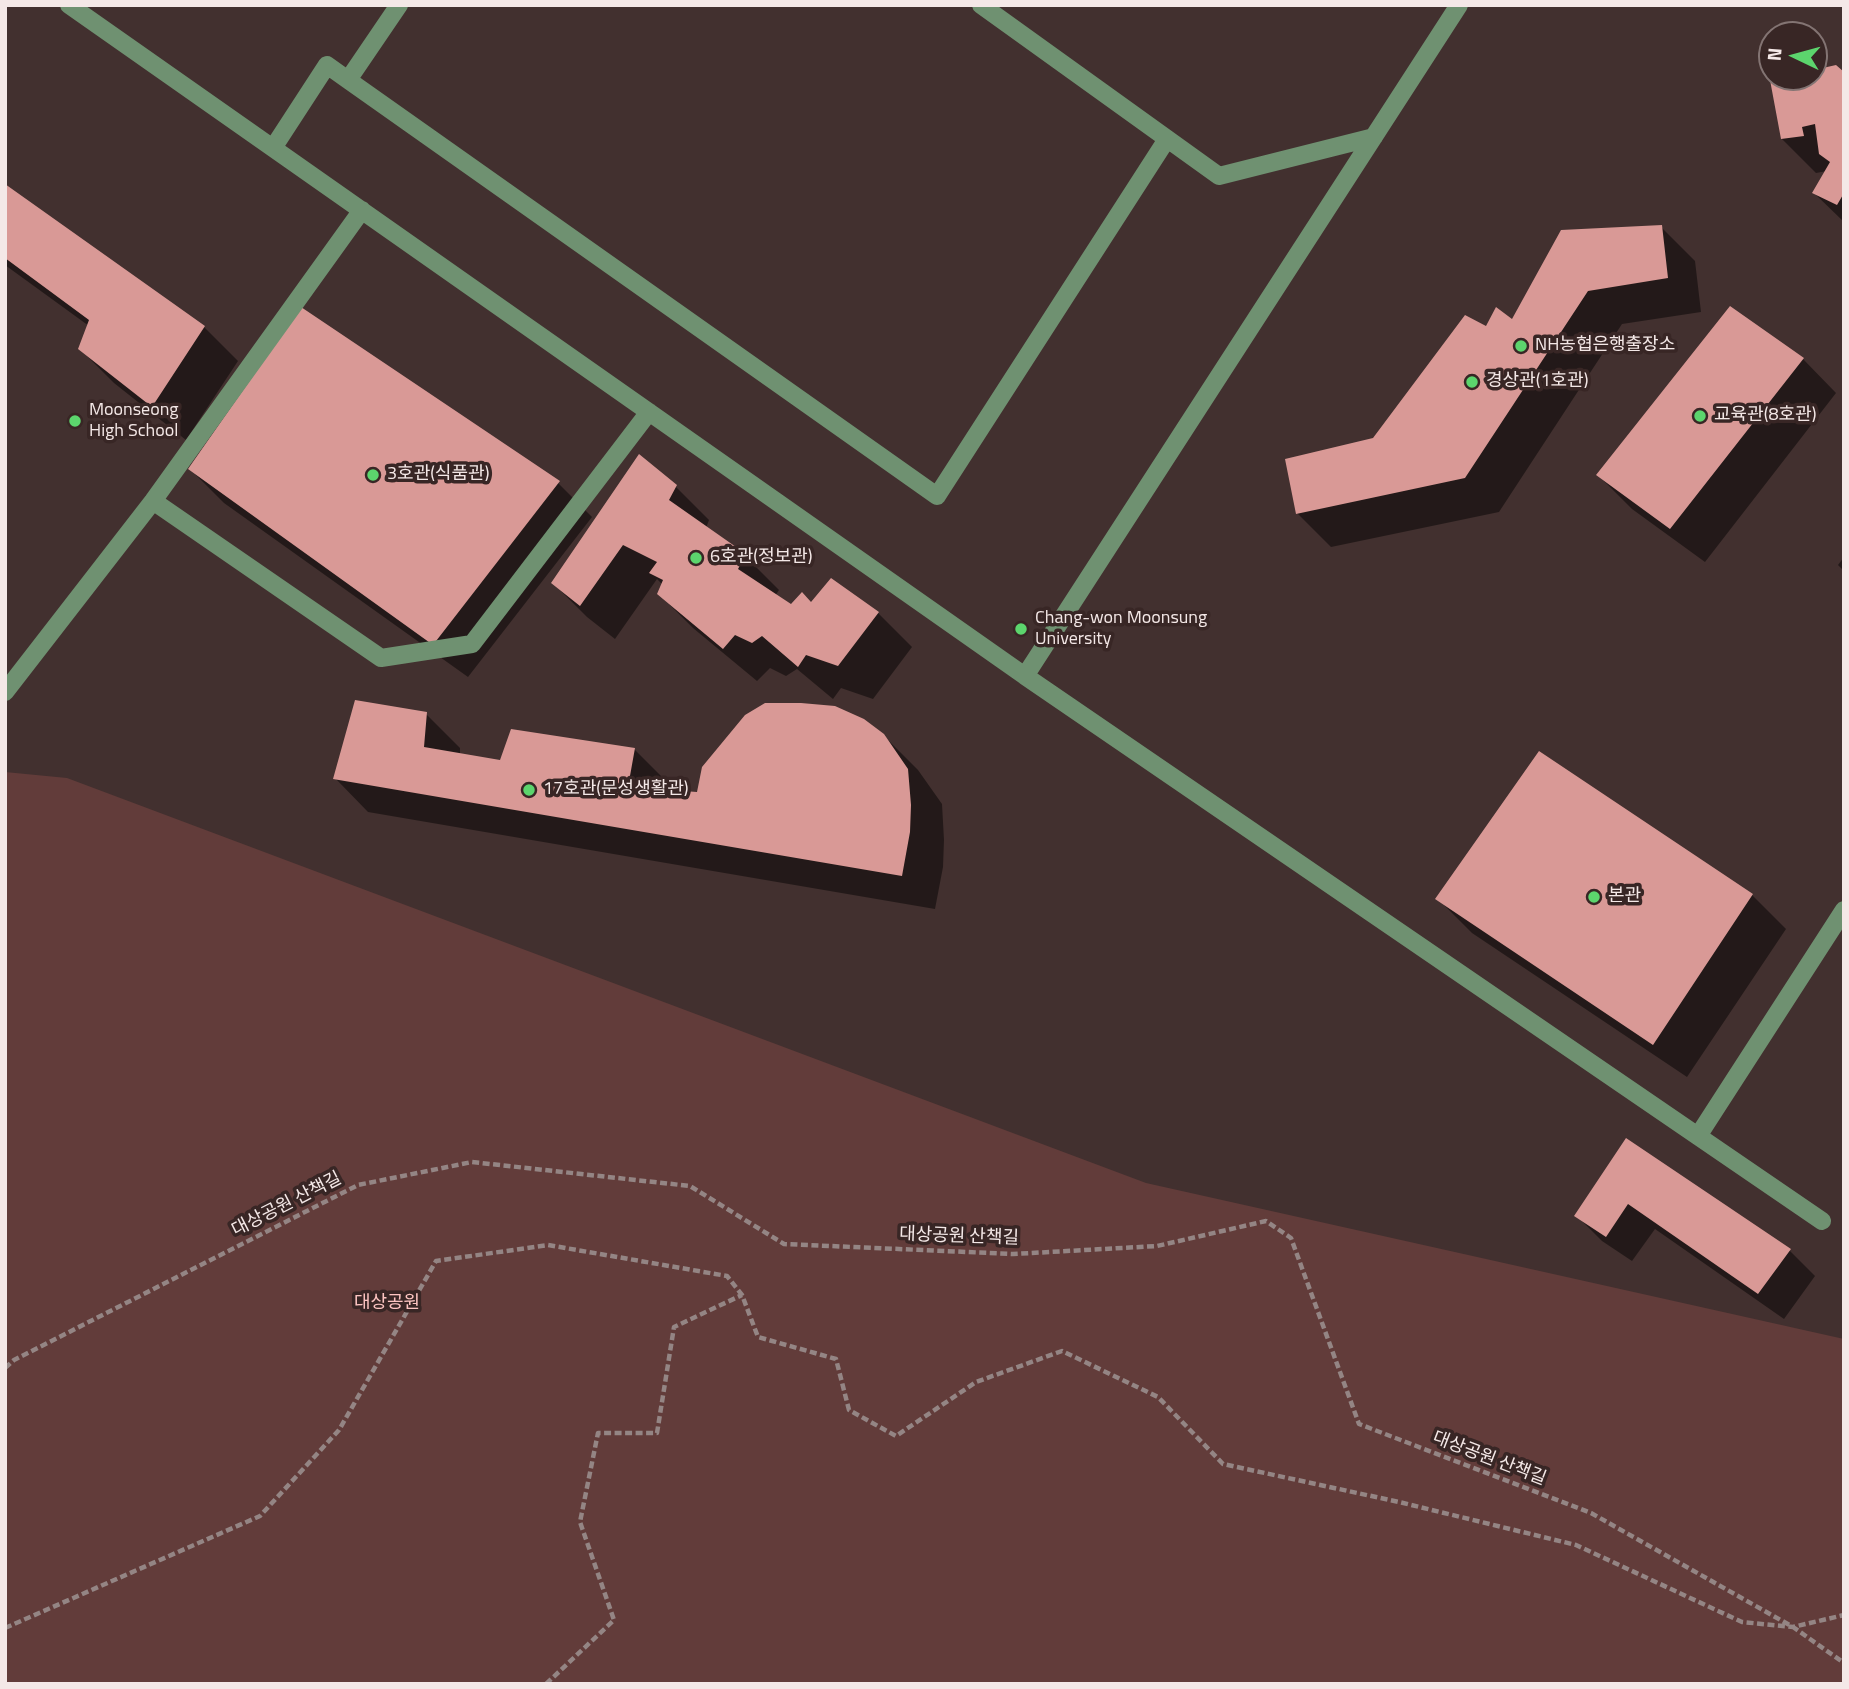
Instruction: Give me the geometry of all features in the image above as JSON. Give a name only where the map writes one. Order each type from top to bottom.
[{"type":"street","points":[[69,5],[1025,676],[1822,1221]]},
{"type":"street","points":[[348,80],[399,5]]},
{"type":"street","points":[[981,5],[1219,176],[1374,137]]},
{"type":"street","points":[[1025,676],[1459,5]]},
{"type":"street","points":[[273,148],[327,65],[937,496],[1167,139]]},
{"type":"street","points":[[5,692],[153,501],[362,210]]},
{"type":"street","points":[[153,501],[381,658],[472,644],[649,412]]},
{"type":"street","points":[[1698,1136],[1844,910]]},
{"type":"path","name":"대상공원 산책길","points":[[5,1368],[14,1360],[358,1185],[472,1162],[690,1186],[784,1244],[1013,1254],[1157,1246],[1266,1221],[1291,1238],[1359,1424],[1591,1513],[1793,1627],[1844,1663]]},
{"type":"path","points":[[5,1628],[260,1516],[339,1430],[436,1261],[548,1245],[727,1276],[742,1295],[674,1327],[657,1433],[598,1433],[580,1522],[614,1620],[546,1684]]},
{"type":"path","name":"대상공원 산책길","points":[[742,1295],[758,1337],[836,1359],[849,1410],[896,1436],[976,1382],[1062,1351],[1158,1397],[1223,1464],[1399,1502],[1576,1545],[1742,1622],[1793,1627],[1844,1615]]},
{"type":"green space","name":"대상공원","points":[[5,772],[67,778],[1146,1183],[1844,1339],[1844,1684],[5,1684]]},
{"type":"building","points":[[1836,65],[1844,72],[1844,193],[1837,205],[1812,193],[1830,162],[1819,154],[1815,124],[1802,127],[1804,136],[1781,139],[1772,91],[1828,91],[1828,67]]},
{"type":"building","points":[[5,184],[205,326],[152,407],[78,349],[89,320],[5,258]]},
{"type":"building","name":"경상관(1호관)","points":[[1662,225],[1668,278],[1588,291],[1465,478],[1296,514],[1285,459],[1373,438],[1465,315],[1486,326],[1496,307],[1512,319],[1561,230]]},
{"type":"building","name":"교육관(8호관)","points":[[1730,306],[1804,358],[1670,529],[1596,475]]},
{"type":"building","name":"3호관(식품관)","points":[[301,307],[560,481],[433,645],[188,469]]},
{"type":"building","name":"6호관(정보관)","points":[[639,454],[677,485],[669,500],[746,554],[738,569],[791,604],[802,592],[811,602],[831,578],[879,612],[838,666],[806,655],[798,667],[762,636],[752,643],[735,635],[723,649],[657,594],[663,580],[649,573],[657,562],[623,545],[580,606],[551,583]]},
{"type":"building","name":"17호관(문성생활관)","points":[[355,700],[427,712],[424,747],[500,760],[511,729],[635,748],[628,787],[697,792],[702,767],[745,715],[765,703],[835,706],[864,719],[884,734],[908,769],[910,832],[902,876],[333,779]]},
{"type":"building","name":"본관","points":[[1539,751],[1753,894],[1653,1045],[1435,899]]},
{"type":"building","points":[[1626,1138],[1791,1249],[1758,1294],[1628,1204],[1606,1237],[1574,1216]]},
{"type":"place","name":"NH농협은행출장소","points":[[1521,346]]},
{"type":"place","name":"경상관(1호관)","points":[[1472,382]]},
{"type":"place","name":"교육관(8호관)","points":[[1700,416]]},
{"type":"place","name":"Moonseong High School","points":[[75,421]]},
{"type":"place","name":"3호관(식품관)","points":[[373,475]]},
{"type":"place","name":"6호관(정보관)","points":[[696,558]]},
{"type":"place","name":"Chang-won Moonsung University","points":[[1021,629]]},
{"type":"place","name":"17호관(문성생활관)","points":[[529,790]]},
{"type":"place","name":"본관","points":[[1594,897]]}]
